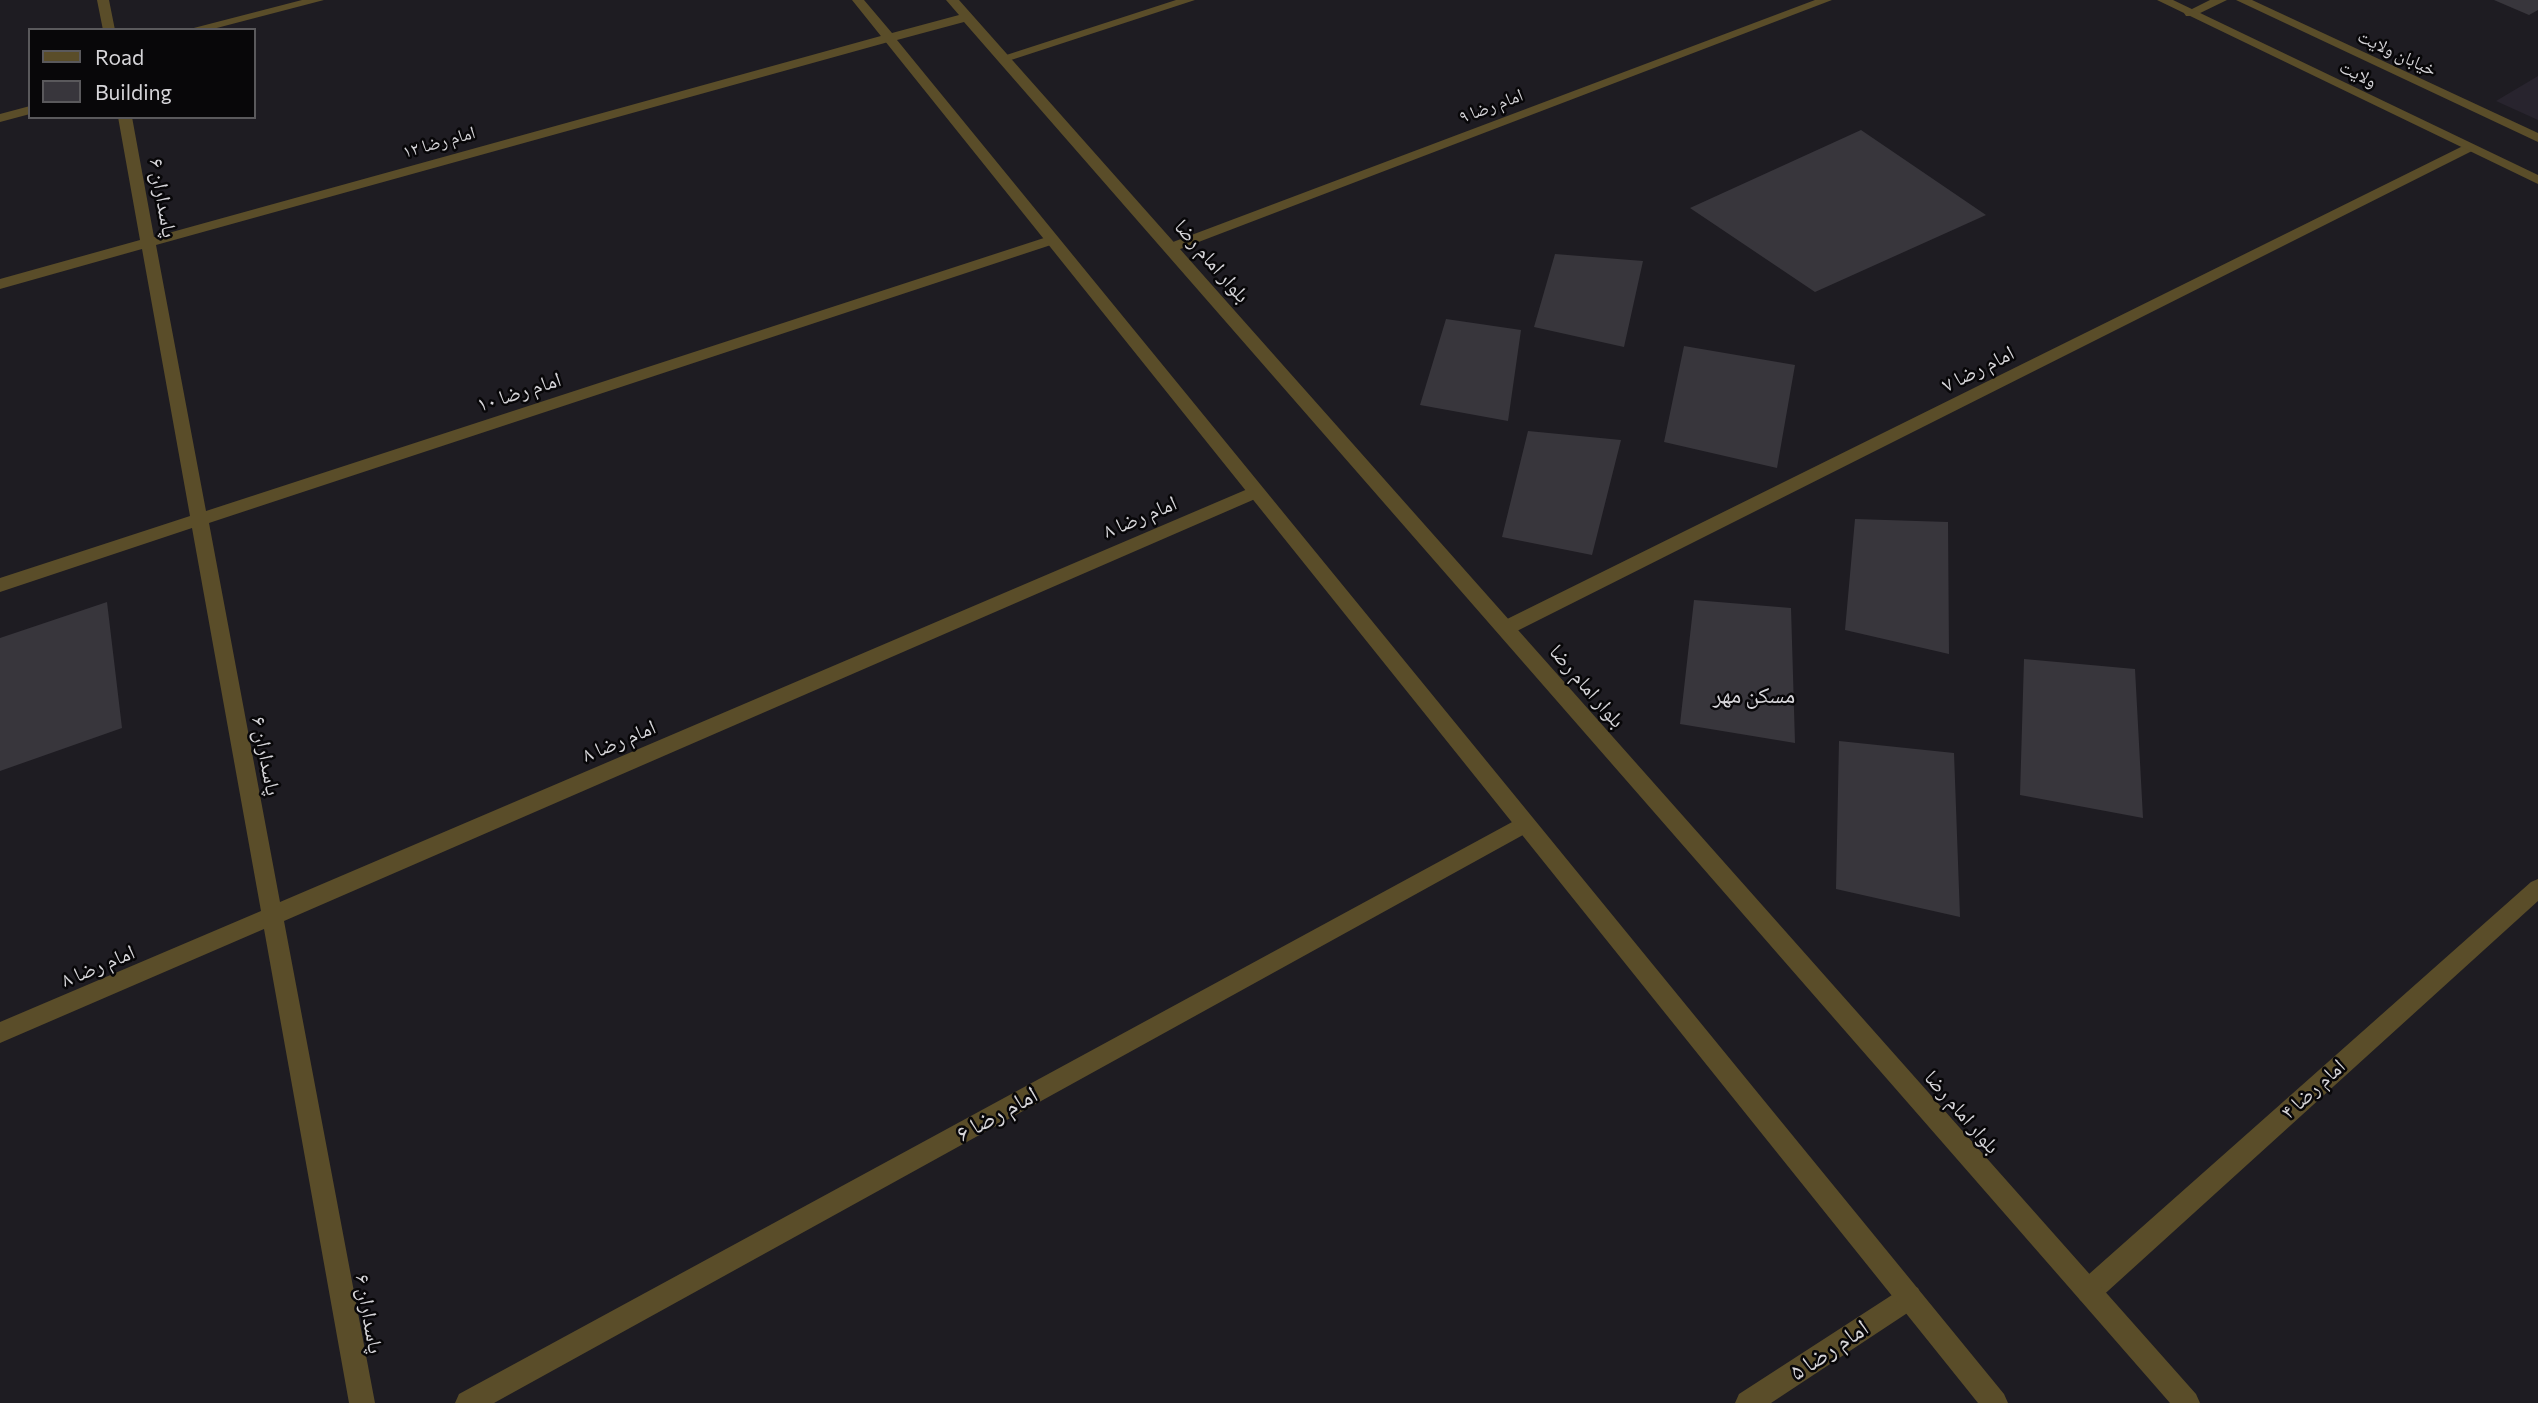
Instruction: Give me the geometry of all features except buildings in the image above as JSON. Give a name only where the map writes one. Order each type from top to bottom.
[{"type":"street","points":[[103,0],[109,28]]},
{"type":"street","points":[[200,28],[318,0]]},
{"type":"street","points":[[858,0],[1995,1403]]},
{"type":"street","name":"بلوار امام رضا","points":[[952,0],[2188,1403]]},
{"type":"street","points":[[1003,58],[1189,0]]},
{"type":"street","name":"امام رضا ۹","points":[[1170,248],[1826,0]]},
{"type":"street","name":"ولایت","points":[[2163,0],[2538,180]]},
{"type":"street","points":[[2190,13],[2221,0]]},
{"type":"street","name":"خیابان ولایت","points":[[2242,0],[2538,138]]},
{"type":"street","name":"امام رضا ۱۲","points":[[0,284],[967,17]]},
{"type":"street","points":[[0,118],[28,111]]},
{"type":"street","name":"پاسداران ۶","points":[[125,119],[362,1403]]},
{"type":"street","name":"امام رضا ۷","points":[[1506,628],[2469,147]]},
{"type":"street","name":"امام رضا ۱۰","points":[[0,585],[1052,240]]},
{"type":"street","name":"امام رضا ۸","points":[[0,1033],[1256,492]]},
{"type":"street","name":"امام رضا ۶","points":[[468,1403],[1525,824]]},
{"type":"street","name":"امام رضا ۴","points":[[2089,1291],[2538,888]]},
{"type":"street","name":"امام رضا ۵","points":[[1748,1403],[1909,1297]]},
{"type":"shaded area","points":[[2538,76],[2538,120],[2496,101]]},
{"type":"district","name":"مسکن مهر","points":[[1754,695]]}]
